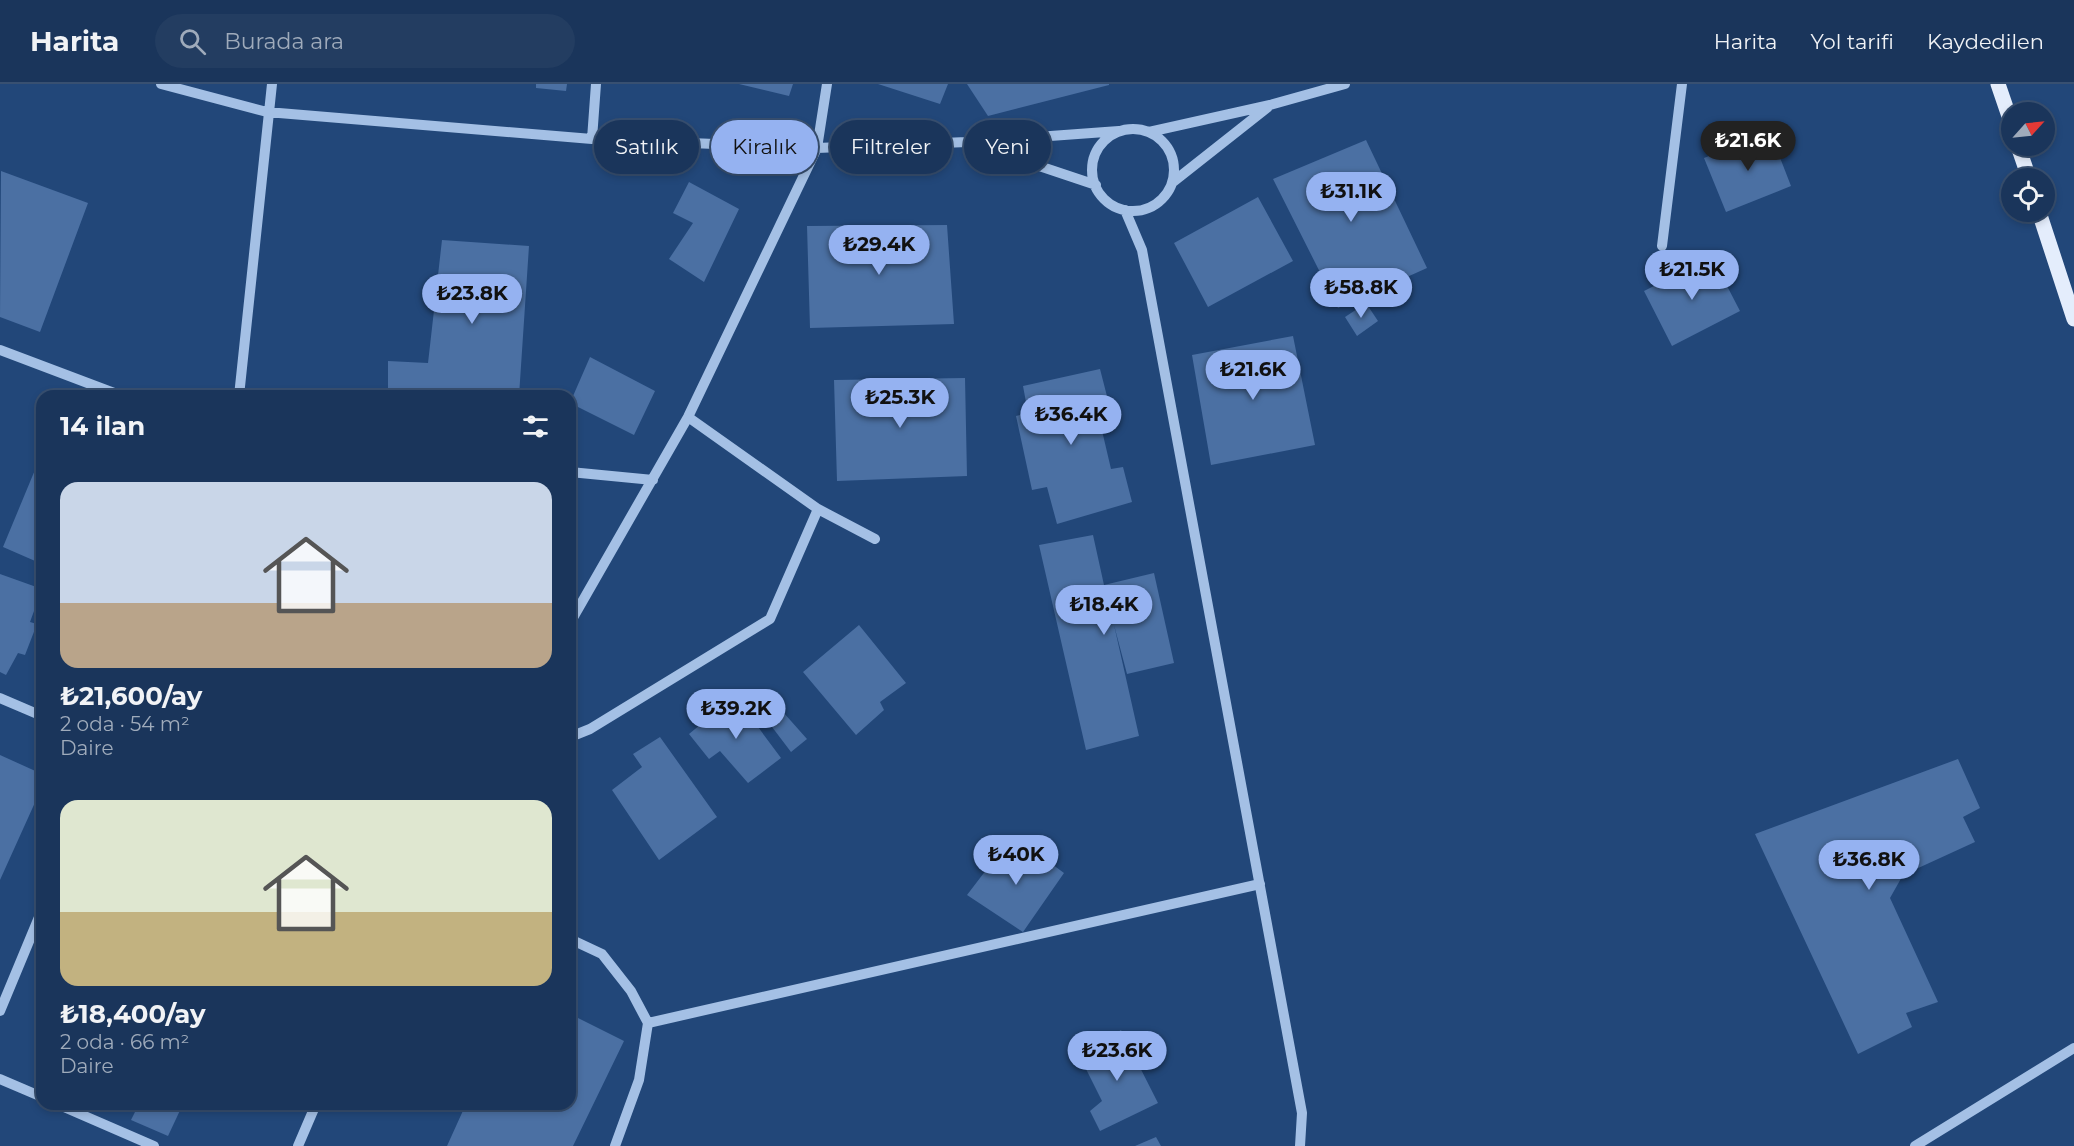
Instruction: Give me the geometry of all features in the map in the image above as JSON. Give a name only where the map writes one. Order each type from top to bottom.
[{"type":"main road","points":[[1998,84],[2004,102]]},
{"type":"main road","points":[[2042,222],[2074,319]]},
{"type":"street","points":[[161,84],[267,112],[592,139],[711,144]]},
{"type":"street","points":[[240,390],[267,112],[272,84]]},
{"type":"street","points":[[592,139],[596,84]]},
{"type":"street","points":[[818,142],[827,84]]},
{"type":"street","points":[[1149,132],[1270,105],[1346,84]]},
{"type":"street","points":[[1662,246],[1682,84]]},
{"type":"street","points":[[1119,130],[1106,138],[1096,150],[1092,165],[1093,180],[1100,194],[1111,205],[1125,210],[1140,210],[1154,206],[1166,195],[1173,182],[1270,105]]},
{"type":"street","points":[[1051,135],[1134,128],[1149,132],[1162,140],[1171,152],[1174,167],[1173,182]]},
{"type":"street","points":[[818,148],[964,142]]},
{"type":"street","points":[[1051,170],[1096,185]]},
{"type":"street","points":[[576,613],[688,417],[805,174]]},
{"type":"street","points":[[1125,210],[1142,250],[1302,1113],[1300,1146]]},
{"type":"street","points":[[0,350],[106,390]]},
{"type":"street","points":[[688,417],[818,509],[875,539]]},
{"type":"street","points":[[576,473],[653,480]]},
{"type":"street","points":[[576,735],[770,619],[818,509]]},
{"type":"street","points":[[0,698],[36,713]]},
{"type":"street","points":[[648,1023],[1260,884]]},
{"type":"street","points":[[0,1011],[36,924]]},
{"type":"street","points":[[576,942],[602,954],[631,991],[648,1023],[639,1080],[615,1146]]},
{"type":"street","points":[[1915,1146],[2074,1048]]},
{"type":"street","points":[[0,1079],[36,1095]]},
{"type":"street","points":[[71,1110],[154,1146]]},
{"type":"street","points":[[298,1146],[313,1110]]},
{"type":"building","points":[[536,84],[567,84],[566,91],[536,88]]},
{"type":"building","points":[[739,84],[793,84],[789,96]]},
{"type":"building","points":[[878,84],[948,84],[940,104]]},
{"type":"building","points":[[967,84],[1109,84],[1109,85],[988,116]]},
{"type":"building","points":[[1770,132],[1791,186],[1726,212],[1704,158]]},
{"type":"building","points":[[1366,140],[1427,268],[1338,308],[1273,179]]},
{"type":"building","points":[[1,171],[88,203],[40,332],[0,317]]},
{"type":"building","points":[[689,182],[739,209],[704,282],[669,259],[693,223],[673,213]]},
{"type":"building","points":[[1258,197],[1293,261],[1208,307],[1174,243]]},
{"type":"building","points":[[947,225],[954,324],[810,328],[807,226]]},
{"type":"building","points":[[442,240],[529,246],[519,390],[388,390],[388,361],[428,363]]},
{"type":"building","points":[[1712,257],[1740,311],[1672,346],[1644,291]]},
{"type":"building","points":[[1366,303],[1378,321],[1357,336],[1345,317]]},
{"type":"building","points":[[1293,336],[1315,445],[1211,465],[1192,355]]},
{"type":"building","points":[[590,357],[655,391],[634,435],[576,406],[576,390]]},
{"type":"building","points":[[1100,369],[1109,404],[1096,405],[1111,469],[1123,467],[1132,502],[1057,524],[1047,487],[1032,490],[1016,416],[1028,413],[1023,386]]},
{"type":"building","points":[[965,378],[967,476],[837,481],[834,380]]},
{"type":"building","points":[[36,467],[36,561],[3,547]]},
{"type":"building","points":[[1093,535],[1104,585],[1154,573],[1174,663],[1127,674],[1114,625],[1139,736],[1086,750],[1039,545]]},
{"type":"building","points":[[0,574],[36,587],[36,606],[30,622],[36,624],[36,627],[25,655],[18,653],[6,675],[0,672]]},
{"type":"building","points":[[859,625],[906,683],[880,702],[884,710],[856,735],[803,672]]},
{"type":"building","points":[[735,696],[781,758],[748,783],[720,751],[709,759],[689,734]]},
{"type":"building","points":[[783,712],[807,739],[791,752],[769,723]]},
{"type":"building","points":[[660,737],[717,817],[659,860],[612,790],[642,767],[633,754]]},
{"type":"building","points":[[0,755],[36,771],[36,800],[0,880]]},
{"type":"building","points":[[1958,759],[1980,808],[1963,817],[1975,842],[1903,875],[1890,898],[1938,1002],[1906,1013],[1912,1027],[1858,1054],[1755,834]]},
{"type":"building","points":[[1006,844],[1028,861],[1033,850],[1064,873],[1023,932],[967,895]]},
{"type":"building","points":[[576,1017],[624,1041],[573,1146],[447,1146],[463,1110],[576,1110]]},
{"type":"building","points":[[1121,1030],[1158,1103],[1100,1131],[1090,1111],[1102,1101],[1080,1057]]},
{"type":"building","points":[[136,1110],[180,1110],[168,1136],[131,1120]]},
{"type":"building","points":[[1156,1137],[1161,1146],[1135,1146]]}]
